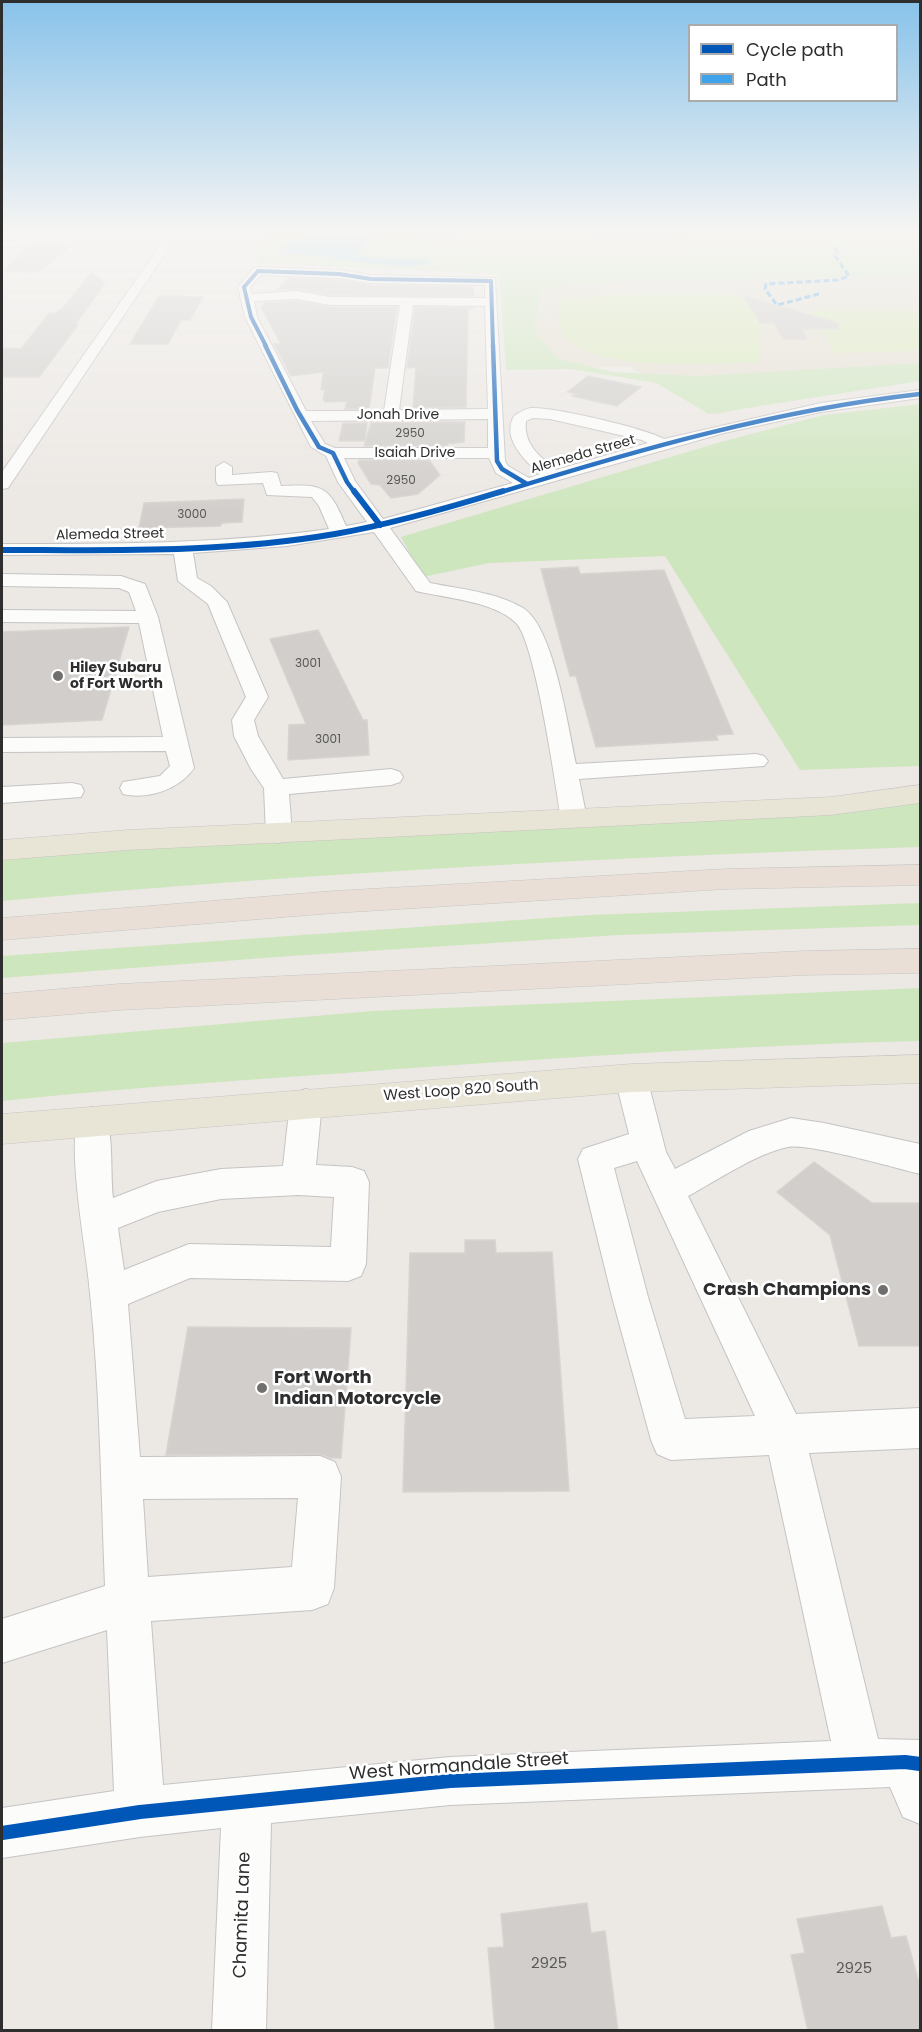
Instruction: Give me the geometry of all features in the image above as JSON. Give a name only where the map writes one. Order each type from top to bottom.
[{"type":"highway","points":[[2,929],[334,902],[714,880],[921,875]]},
{"type":"highway","points":[[2,923],[104,921]]},
{"type":"highway","points":[[2,1007],[130,997],[805,963],[921,960]]},
{"type":"main road","points":[[2,850],[128,840],[831,806],[921,794]]},
{"type":"main road","name":"West Loop 820 South","points":[[2,1128],[631,1078],[921,1069]]},
{"type":"street","points":[[2,484],[111,325]]},
{"type":"street","points":[[255,325],[319,447],[333,453],[347,482],[381,525],[423,587],[505,606],[528,621],[539,649],[574,819]]},
{"type":"street","points":[[391,414],[404,325]]},
{"type":"street","points":[[492,325],[496,453],[502,469],[527,484]]},
{"type":"street","name":"Alemeda Street","points":[[2,550],[183,548],[294,540],[340,533],[467,503],[527,484],[772,417],[861,401],[921,394]]},
{"type":"street","points":[[554,477],[531,458],[519,437],[516,426],[519,419],[530,413],[550,414],[647,436],[664,446]]},
{"type":"street","name":"Jonah Drive","points":[[301,416],[495,414]]},
{"type":"street","name":"Isaiah Drive","points":[[333,453],[496,453]]},
{"type":"street","points":[[224,467],[224,481],[271,477],[273,490],[316,490],[324,497],[340,533]]},
{"type":"street","points":[[183,548],[188,582],[204,590],[217,602],[257,697],[243,720],[246,736],[276,787],[279,834]]},
{"type":"street","points":[[2,580],[121,582],[138,588],[148,617],[182,768],[167,782],[132,788]]},
{"type":"street","points":[[2,616],[148,617]]},
{"type":"street","points":[[2,744],[176,744]]},
{"type":"street","points":[[564,772],[756,761]]},
{"type":"street","points":[[276,787],[391,777]]},
{"type":"street","points":[[2,795],[72,792]]},
{"type":"street","points":[[631,1078],[648,1143],[668,1190],[784,1433],[902,1773]]},
{"type":"street","points":[[298,1180],[306,1103]]},
{"type":"street","points":[[92,1121],[93,1174],[109,1294],[140,1812]]},
{"type":"street","points":[[668,1190],[761,1141],[791,1132],[824,1137],[921,1159]]},
{"type":"street","points":[[648,1143],[596,1159],[630,1298],[671,1440],[921,1428]]},
{"type":"street","points":[[99,1219],[157,1197],[221,1184],[298,1180],[352,1182],[348,1264],[189,1261],[109,1294]]},
{"type":"street","points":[[2,1641],[129,1600],[312,1588],[320,1478],[121,1478]]},
{"type":"street","name":"West Normandale Street","points":[[2,1833],[140,1812],[450,1781],[902,1773]]},
{"type":"street","name":"Chamita Lane","points":[[239,2031],[247,1800]]},
{"type":"shaded area","points":[[506,325],[920,325],[920,380],[771,402],[715,415],[630,367],[510,368]]},
{"type":"green space","points":[[503,325],[535,325],[534,331],[559,359],[613,372],[698,376],[920,363],[920,381],[709,414],[656,383],[570,369],[506,370]]},
{"type":"green space","points":[[559,325],[760,325],[759,362],[653,364],[624,361],[597,355],[576,346]]},
{"type":"green space","points":[[818,325],[920,325],[920,349],[900,352],[835,353]]},
{"type":"green space","points":[[920,404],[920,766],[800,770],[665,556],[489,563],[423,577],[401,537],[724,441],[824,415]]},
{"type":"green space","points":[[920,799],[920,847],[461,867],[231,882],[2,901],[2,858],[142,846],[880,806]]},
{"type":"green space","points":[[920,903],[920,925],[619,935],[290,956],[2,978],[2,956],[590,915]]},
{"type":"green space","points":[[920,988],[920,1041],[724,1048],[528,1060],[2,1101],[2,1043],[373,1011]]},
{"type":"building","points":[[40,325],[78,325],[39,377],[2,377],[2,348],[21,349]]},
{"type":"building","points":[[142,325],[178,325],[168,344],[130,344]]},
{"type":"building","points":[[271,325],[394,325],[388,368],[375,368],[369,409],[345,409],[347,401],[325,402],[323,399],[325,390],[321,390],[323,372],[291,376],[274,344],[281,344]]},
{"type":"building","points":[[413,325],[468,325],[466,407],[413,408],[416,367],[407,368]]},
{"type":"building","points":[[775,325],[838,325],[838,329],[802,329],[807,339],[783,339]]},
{"type":"building","points":[[588,376],[641,387],[617,406],[572,396],[576,394],[567,392]]},
{"type":"building","points":[[465,422],[464,442],[447,444],[447,446],[364,446],[371,423]]},
{"type":"building","points":[[343,423],[367,423],[365,441],[339,441]]},
{"type":"building","points":[[359,460],[429,460],[440,475],[418,494],[391,498],[380,485],[371,484],[358,463]]},
{"type":"building","points":[[244,499],[242,522],[222,523],[220,526],[139,528],[144,503]]},
{"type":"building","points":[[578,567],[580,574],[664,570],[733,734],[716,735],[718,740],[596,747],[576,676],[570,676],[541,569]]},
{"type":"building","name":"Hiley Subaru of Fort Worth","points":[[129,627],[102,720],[2,725],[2,632]]},
{"type":"building","points":[[318,630],[363,720],[367,720],[369,755],[288,760],[289,725],[306,724],[270,639]]},
{"type":"building","name":"Crash Champions","points":[[814,1162],[872,1203],[921,1203],[921,1346],[859,1346],[830,1235],[777,1192]]},
{"type":"building","points":[[465,1240],[495,1240],[496,1253],[552,1252],[569,1491],[403,1492],[410,1253],[465,1253]]},
{"type":"building","name":"Fort Worth Indian Motorcycle","points":[[188,1327],[351,1328],[341,1458],[331,1458],[320,1454],[166,1455]]},
{"type":"building","points":[[587,1903],[591,1933],[605,1931],[618,2031],[495,2031],[488,1948],[504,1947],[501,1914]]},
{"type":"building","points":[[882,1906],[891,1938],[906,1936],[921,1990],[921,2031],[808,2031],[791,1955],[805,1953],[797,1919]]},
{"type":"cycle path","points":[[255,325],[297,410],[319,447],[333,453],[347,482],[380,525]]},
{"type":"cycle path","points":[[492,325],[497,461],[502,469],[527,484]]},
{"type":"cycle path","points":[[2,550],[192,548],[287,541],[334,534],[436,511],[622,455],[771,417],[871,399],[920,394]]},
{"type":"cycle path","points":[[2,1833],[140,1812],[450,1781],[905,1762],[920,1764]]},
{"type":"place","name":"Hiley Subaru of Fort Worth","points":[[58,676]]},
{"type":"place","name":"Crash Champions","points":[[883,1290]]},
{"type":"place","name":"Fort Worth Indian Motorcycle","points":[[262,1388]]}]
